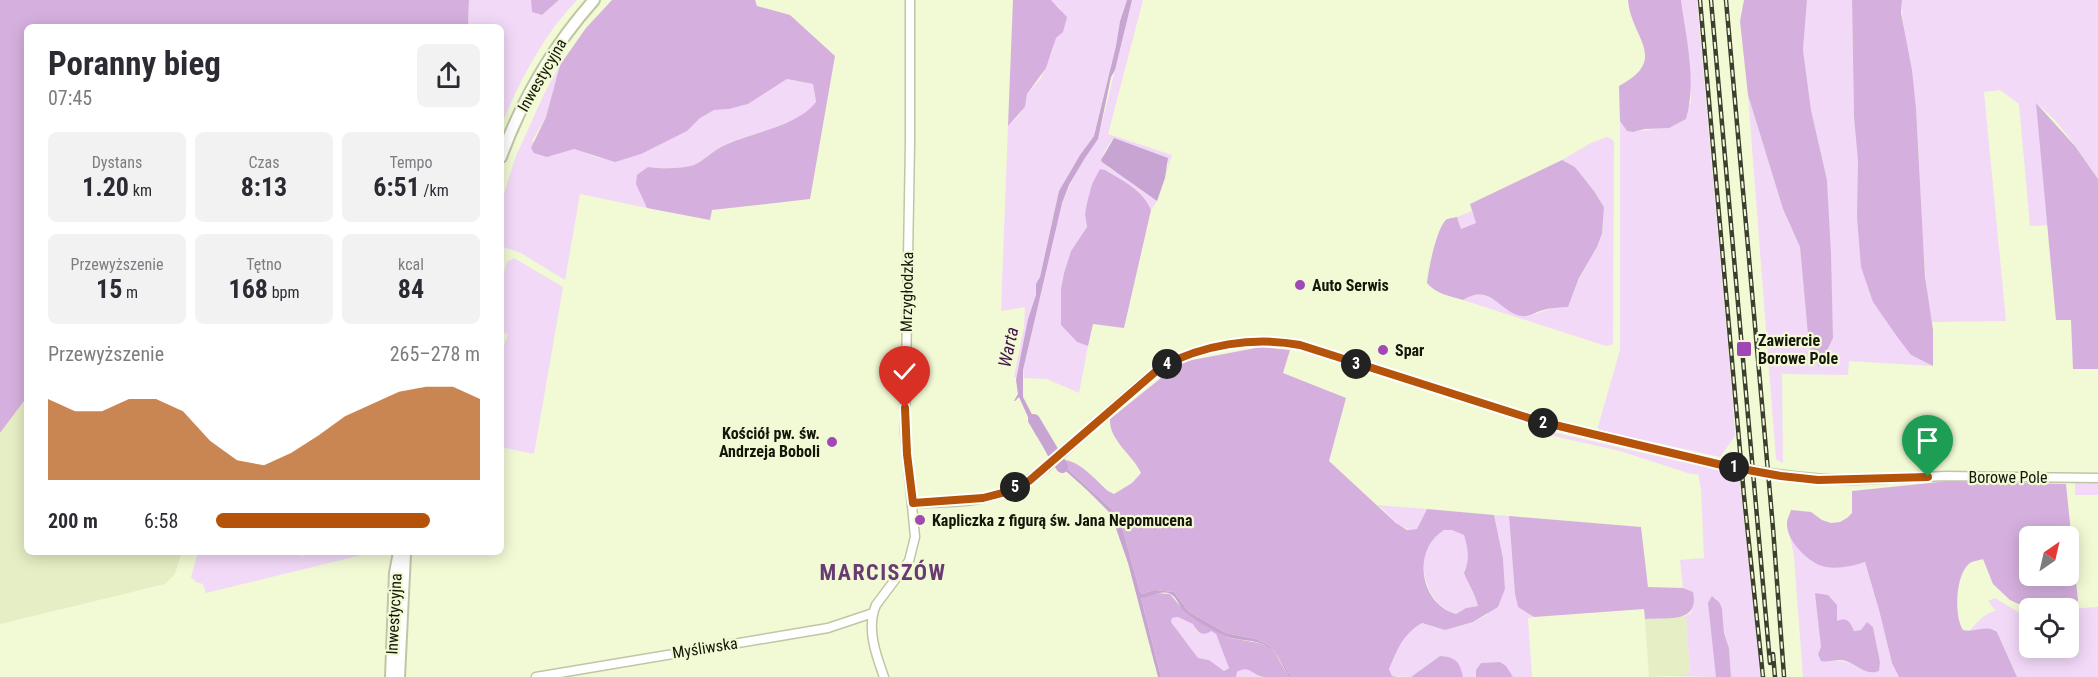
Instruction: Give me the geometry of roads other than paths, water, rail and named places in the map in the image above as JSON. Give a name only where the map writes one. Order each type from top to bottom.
[{"type":"main road","name":"Inwestycyjna","points":[[504,150],[523,106],[546,65],[568,32],[594,0]]},
{"type":"main road","name":"Inwestycyjna","points":[[391,677],[394,583],[399,555]]},
{"type":"main road","name":"Inwestycyjna","points":[[399,677],[405,555]]},
{"type":"street","name":"Mrzygłodzka","points":[[873,613],[912,554],[915,537],[905,432],[910,0]]},
{"type":"street","name":"Borowe Pole","points":[[913,503],[960,501],[996,495],[1029,481],[1161,367],[1209,348],[1273,341],[1300,345],[1538,421],[1704,461],[1781,476],[1818,480],[1947,476],[2098,478]]},
{"type":"street","name":"Myśliwska","points":[[536,677],[828,628],[873,613]]},
{"type":"street","points":[[873,613],[874,639],[884,677]]},
{"type":"waterway","name":"Warta","points":[[1034,420],[1062,467]]},
{"type":"railway","points":[[1700,0],[1744,496],[1763,677]]},
{"type":"railway","points":[[1711,0],[1770,663]]},
{"type":"railway","points":[[1726,0],[1784,676]]},
{"type":"railway","points":[[1773,654],[1775,677]]},
{"type":"place","name":"Auto Serwis","points":[[1300,285]]},
{"type":"place","name":"Zawiercie Borowe Pole","points":[[1744,349]]},
{"type":"place","name":"Spar","points":[[1383,350]]},
{"type":"place","name":"Kościół pw. św. Andrzeja Boboli","points":[[832,442]]},
{"type":"place","name":"Kapliczka z figurą św. Jana Nepomucena","points":[[920,520]]},
{"type":"district","name":"MARCISZÓW","points":[[883,572]]}]
